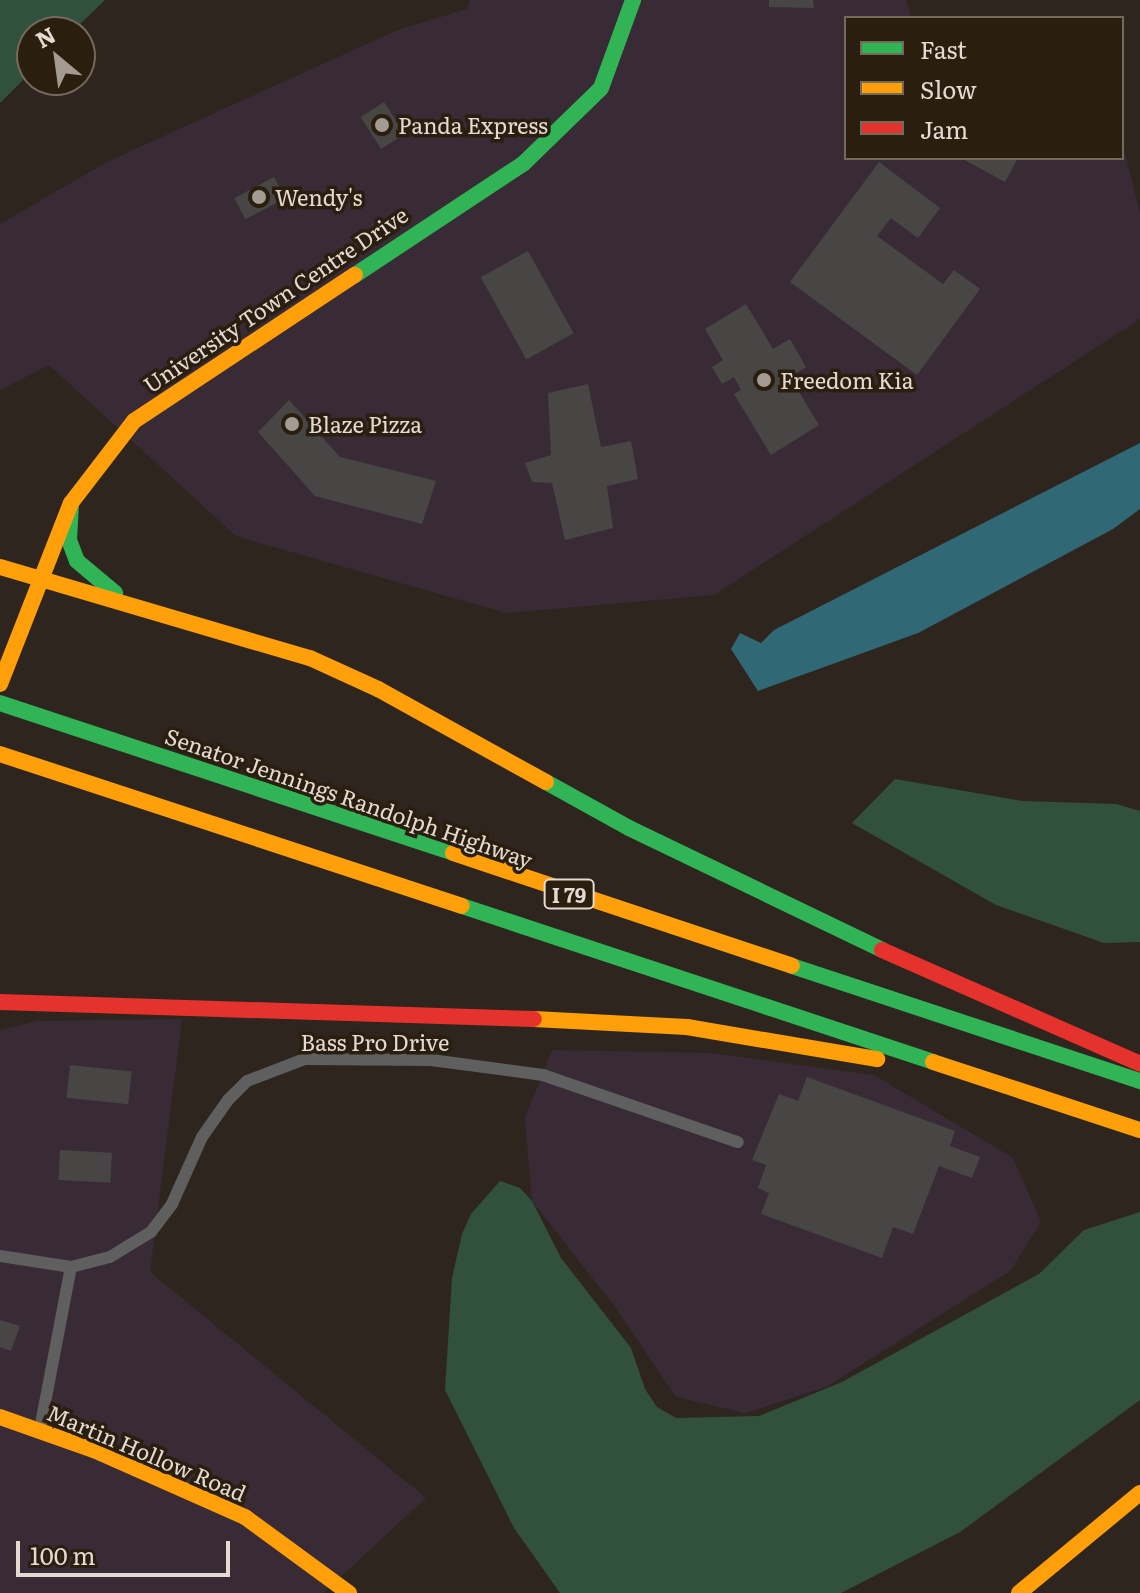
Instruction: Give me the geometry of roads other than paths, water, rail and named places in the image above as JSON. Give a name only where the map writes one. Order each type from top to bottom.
[{"type":"main road","name":"University Town Centre Drive","points":[[0,684],[37,579],[71,503],[134,421],[163,397],[524,163],[567,126],[601,88],[633,0]]},
{"type":"main road","points":[[71,503],[69,540],[77,561],[97,583],[141,607]]},
{"type":"main road","points":[[0,567],[310,658],[378,689],[629,828],[865,942],[1140,1064]]},
{"type":"main road","name":"Senator Jennings Randolph Highway","points":[[0,703],[1140,1081]]},
{"type":"main road","name":"I 79","points":[[0,754],[1140,1130]]},
{"type":"main road","points":[[0,1002],[369,1011],[687,1027],[859,1054],[1114,1121]]},
{"type":"main road","name":"Martin Hollow Road","points":[[0,1417],[40,1429],[245,1517],[349,1593]]},
{"type":"main road","points":[[1019,1593],[1140,1493]]},
{"type":"street","name":"Bass Pro Drive","points":[[0,1256],[71,1267],[110,1257],[151,1232],[172,1204],[202,1137],[228,1100],[247,1081],[305,1059],[431,1060],[516,1069],[738,1142]]},
{"type":"street","points":[[40,1429],[71,1267]]},
{"type":"water","points":[[1140,443],[1140,509],[1113,529],[918,633],[758,691],[731,649],[740,633],[761,643],[774,630]]},
{"type":"place","name":"Panda Express","points":[[382,125]]},
{"type":"place","name":"Wendy's","points":[[259,197]]},
{"type":"place","name":"Freedom Kia","points":[[764,380]]},
{"type":"place","name":"Blaze Pizza","points":[[292,424]]}]
